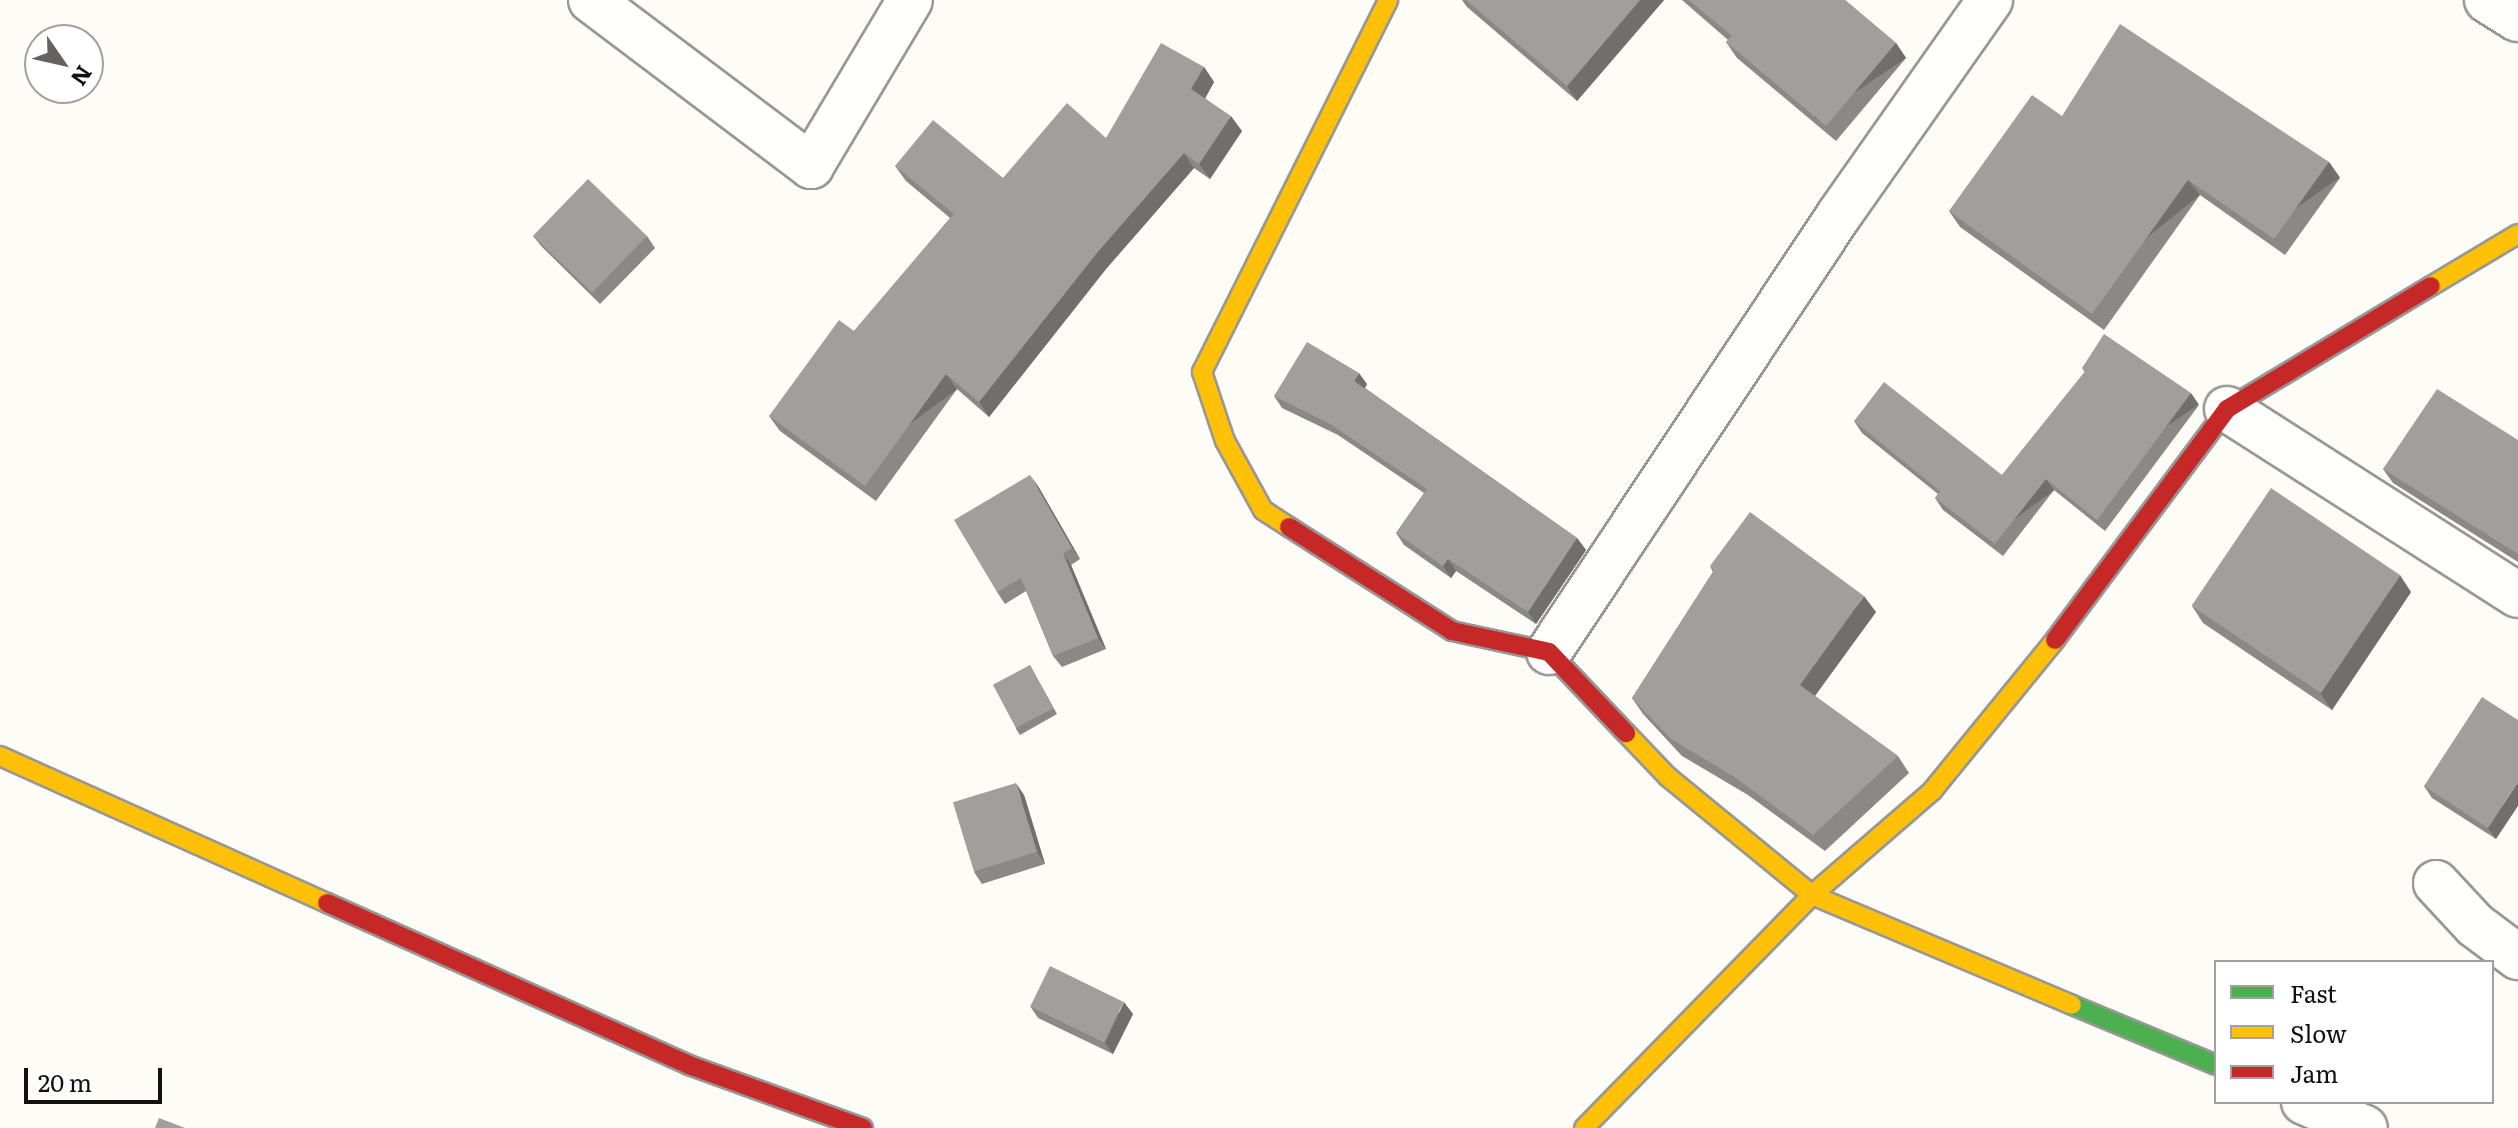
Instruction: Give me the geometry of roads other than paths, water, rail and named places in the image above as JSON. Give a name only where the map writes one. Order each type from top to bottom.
[{"type":"street","points":[[591,0],[811,166],[910,0]]},
{"type":"street","points":[[1388,0],[1202,372],[1225,441],[1263,510],[1452,631],[1549,652],[1668,777],[1812,895],[2214,1064]]},
{"type":"street","points":[[1549,652],[1839,215],[1990,0]]},
{"type":"street","points":[[2487,0],[2518,19]]},
{"type":"street","points":[[1584,1128],[1812,895],[1932,791],[2057,637],[2227,409],[2458,275],[2518,234]]},
{"type":"street","points":[[2227,409],[2518,595]]},
{"type":"street","points":[[0,756],[689,1065],[863,1128]]},
{"type":"street","points":[[2436,883],[2475,925],[2518,957]]},
{"type":"street","points":[[2309,1104],[2365,1128]]}]
